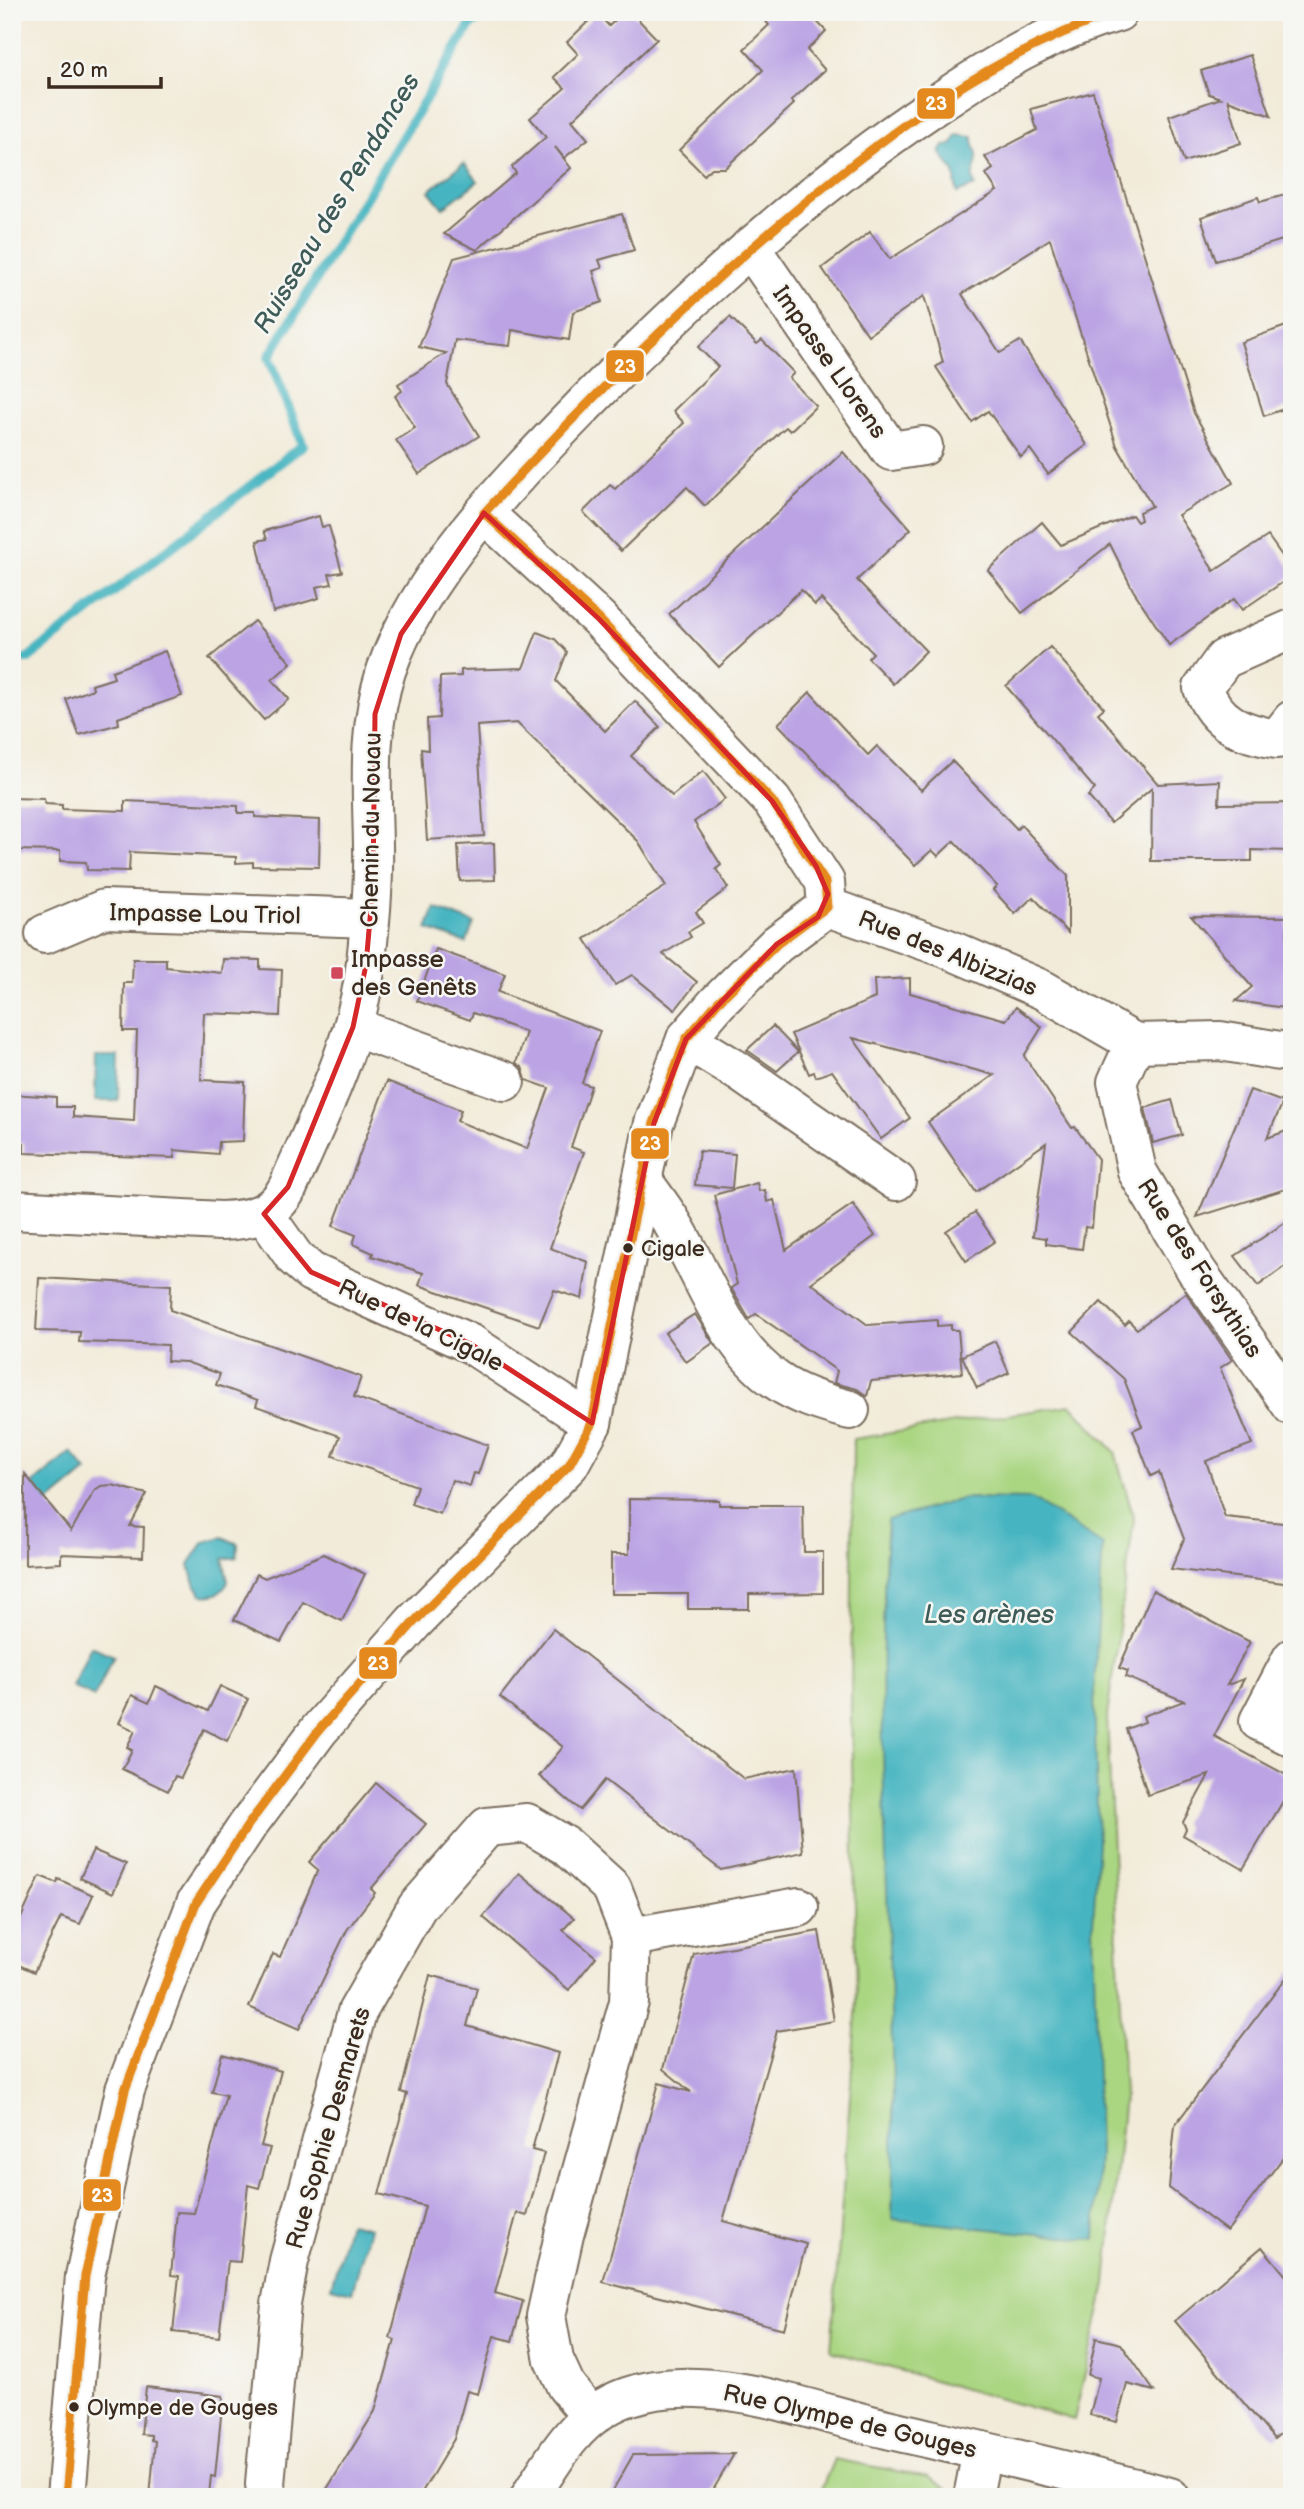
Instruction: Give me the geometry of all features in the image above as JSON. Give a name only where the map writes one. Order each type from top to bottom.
[{"type":"street","name":"Chemin du Nouau","points":[[264,1214],[278,1203],[288,1187],[353,1027],[366,965],[370,918],[373,848],[370,742],[386,672],[401,634],[484,513],[634,354],[750,247],[879,142],[989,68],[1046,37],[1118,12]]},
{"type":"street","name":"Impasse Llorens","points":[[750,247],[891,451],[923,446]]},
{"type":"street","name":"Rue des Albizzias","points":[[484,513],[598,619],[699,721],[772,801],[825,882],[827,907],[946,948],[1031,985],[1135,1043]]},
{"type":"street","points":[[1292,629],[1224,659],[1203,688],[1210,707],[1244,733],[1277,739],[1292,720]]},
{"type":"street","points":[[66,2497],[85,2276],[125,2090],[196,1903],[248,1825],[320,1730],[414,1622],[569,1465],[592,1423],[654,1123],[686,1039],[716,1003],[777,944],[827,907]]},
{"type":"street","name":"Impasse Lou Triol","points":[[45,934],[104,909],[370,918]]},
{"type":"street","points":[[353,1027],[505,1081]]},
{"type":"street","points":[[686,1039],[738,1071],[896,1181]]},
{"type":"street","points":[[1135,1043],[1220,1041],[1292,1053]]},
{"type":"street","name":"Rue des Forsythias","points":[[1135,1043],[1117,1082],[1137,1171],[1196,1270],[1292,1406]]},
{"type":"street","points":[[643,1181],[671,1221],[711,1298],[743,1348],[775,1380],[811,1398],[850,1410]]},
{"type":"street","points":[[12,1210],[221,1221],[243,1220],[264,1214]]},
{"type":"street","name":"Rue de la Cigale","points":[[264,1214],[295,1258],[311,1272],[471,1345],[592,1423]]},
{"type":"street","points":[[1292,1658],[1259,1721],[1292,1737]]},
{"type":"street","name":"Rue Sophie Desmarets","points":[[267,2497],[265,2484],[281,2304],[289,2261],[357,2012],[417,1907],[487,1827],[527,1823],[566,1846],[612,1888],[631,1937],[629,2002],[564,2235],[546,2316],[554,2360],[566,2386],[590,2415]]},
{"type":"street","points":[[631,1937],[799,1907]]},
{"type":"street","name":"Rue Olympe de Gouges","points":[[530,2497],[590,2415],[628,2396],[663,2388],[730,2391],[982,2451],[1037,2461],[1170,2497]]},
{"type":"street","points":[[973,2497],[982,2451]]},
{"type":"highlighted area","points":[[484,513],[599,619],[772,801],[816,866],[828,894],[818,917],[777,944],[686,1039],[654,1123],[592,1423],[471,1344],[311,1272],[264,1214],[288,1187],[353,1027],[366,965],[373,884],[375,714],[401,634]]},
{"type":"green space","points":[[1071,1405],[1115,1452],[1134,1519],[1107,1716],[1124,2096],[1106,2284],[1074,2420],[831,2351],[857,2002],[851,1710],[853,1439]]},
{"type":"green space","points":[[834,2459],[928,2477],[948,2489],[948,2497],[818,2497]]},
{"type":"water","points":[[957,135],[973,137],[977,155],[973,177],[975,186],[957,193],[954,172],[940,152],[944,146],[952,145]]},
{"type":"water","points":[[464,163],[478,181],[443,208],[429,191]]},
{"type":"water","points":[[435,908],[474,923],[466,943],[427,929]]},
{"type":"water","points":[[96,1056],[119,1056],[118,1101],[95,1101]]},
{"type":"water","points":[[71,1452],[87,1471],[48,1503],[33,1484]]},
{"type":"water","name":"Les arènes","points":[[965,1498],[1032,1499],[1103,1545],[1094,1688],[1098,1843],[1093,1925],[1099,2155],[1095,2240],[892,2219],[892,2044],[882,1695],[888,1520]]},
{"type":"water","points":[[222,1537],[238,1544],[237,1557],[223,1559],[228,1581],[224,1589],[215,1595],[202,1595],[193,1581],[189,1564],[204,1542]]},
{"type":"water","points":[[91,1646],[114,1656],[94,1697],[72,1686]]},
{"type":"water","points":[[349,2223],[370,2228],[352,2292],[331,2287]]},
{"type":"building","points":[[624,12],[631,12],[657,39],[572,120],[588,139],[564,158],[555,147],[571,168],[477,250],[444,234],[516,173],[512,167],[546,137],[530,118],[565,88],[554,77],[578,54],[567,42],[597,13],[609,26]]},
{"type":"building","points":[[758,12],[808,12],[826,31],[807,50],[825,70],[791,101],[794,104],[725,168],[712,168],[704,175],[679,150],[763,70],[744,49],[769,25]]},
{"type":"building","points":[[1250,55],[1271,116],[1228,100],[1241,143],[1184,162],[1169,116],[1221,98],[1209,94],[1201,71]]},
{"type":"building","points":[[1093,92],[1194,413],[1233,483],[1178,515],[1214,571],[1268,536],[1292,570],[1292,576],[1242,610],[1234,599],[1169,645],[1133,590],[1110,544],[1022,613],[988,570],[1042,522],[1061,545],[1132,515],[1137,522],[1141,520],[1139,512],[1152,506],[1117,446],[1050,239],[962,294],[1000,353],[1020,341],[1087,445],[1048,474],[1030,449],[1021,457],[988,411],[972,422],[936,367],[943,362],[924,296],[868,335],[822,268],[870,232],[890,259],[997,191],[986,174],[993,169],[985,157],[1037,130],[1031,109]]},
{"type":"building","points":[[1292,193],[1292,237],[1216,261],[1201,217],[1258,197],[1260,202]]},
{"type":"building","points":[[622,214],[634,250],[599,260],[602,268],[593,271],[602,302],[573,312],[569,340],[512,330],[510,346],[455,340],[447,384],[479,436],[419,474],[396,440],[415,428],[395,396],[402,391],[398,384],[446,353],[419,347],[454,258]]},
{"type":"building","points":[[730,317],[757,344],[762,340],[794,373],[789,378],[816,406],[790,431],[786,427],[780,432],[705,506],[687,487],[621,551],[583,512],[610,485],[615,489],[684,423],[673,411],[718,367],[698,347]]},
{"type":"building","points":[[1292,324],[1292,406],[1264,416],[1241,342]]},
{"type":"building","points":[[843,452],[911,529],[857,580],[926,651],[893,684],[868,658],[873,653],[821,599],[815,605],[801,590],[719,667],[669,614]]},
{"type":"building","points":[[319,516],[322,527],[329,526],[342,572],[329,574],[332,584],[316,587],[319,598],[273,612],[257,541],[267,539],[264,531]]},
{"type":"building","points":[[254,621],[291,663],[272,680],[289,699],[264,720],[209,658]]},
{"type":"building","points":[[537,632],[555,639],[567,652],[556,681],[605,731],[635,701],[660,727],[631,756],[672,796],[703,771],[725,799],[694,822],[721,865],[716,869],[728,888],[696,912],[703,923],[688,932],[691,937],[663,954],[697,982],[675,1010],[632,975],[615,985],[585,939],[666,886],[638,841],[517,723],[477,726],[484,836],[427,840],[421,749],[428,750],[427,719],[439,718],[440,677],[461,676],[461,670],[523,668]]},
{"type":"building","points":[[1050,647],[1104,708],[1098,713],[1158,784],[1220,781],[1219,804],[1292,803],[1292,851],[1252,850],[1252,861],[1151,861],[1152,788],[1111,823],[1088,796],[1095,789],[1006,686]]},
{"type":"building","points":[[165,651],[182,696],[118,718],[119,724],[79,735],[66,699],[93,689],[92,685],[114,678],[112,671]]},
{"type":"building","points":[[810,692],[868,755],[877,746],[921,790],[952,761],[1017,829],[1021,825],[1068,876],[1068,933],[1033,897],[1015,914],[993,890],[997,886],[954,841],[938,856],[932,850],[915,865],[778,724]]},
{"type":"building","points":[[12,798],[44,799],[45,804],[62,805],[62,809],[125,811],[125,801],[238,806],[238,813],[255,813],[255,817],[320,820],[319,867],[253,866],[253,862],[236,863],[236,857],[130,852],[129,871],[87,870],[86,862],[60,861],[60,851],[12,850]]},
{"type":"building","points":[[494,843],[495,880],[460,881],[458,845]]},
{"type":"building","points":[[1191,916],[1288,917],[1287,938],[1292,938],[1292,1009],[1236,1001],[1252,987]]},
{"type":"building","points":[[436,949],[505,974],[498,992],[600,1031],[582,1083],[591,1086],[571,1147],[584,1152],[550,1248],[588,1262],[582,1299],[554,1290],[539,1326],[419,1285],[423,1273],[372,1256],[373,1253],[353,1244],[356,1235],[333,1226],[387,1081],[461,1110],[457,1121],[527,1149],[549,1088],[526,1080],[522,1067],[516,1063],[526,1032],[473,1013],[470,1020],[417,1001]]},
{"type":"building","points":[[133,959],[166,959],[166,967],[222,973],[223,959],[260,960],[260,969],[282,970],[280,1016],[204,1013],[201,1080],[245,1082],[243,1141],[219,1142],[218,1154],[174,1150],[175,1158],[24,1153],[24,1143],[12,1143],[12,1094],[56,1097],[56,1107],[73,1107],[73,1117],[134,1121],[137,1031],[123,1031],[124,983],[132,983]]},
{"type":"building","points":[[910,978],[910,993],[1006,1020],[1016,1007],[1042,1027],[1024,1056],[1072,1128],[1075,1127],[1098,1159],[1092,1228],[1085,1227],[1082,1249],[1046,1244],[1046,1238],[1033,1236],[1046,1143],[976,1192],[928,1122],[994,1075],[853,1038],[910,1118],[881,1139],[832,1071],[816,1077],[814,1072],[809,1074],[791,1034],[875,998],[874,980]]},
{"type":"building","points":[[773,1026],[798,1052],[777,1071],[747,1050]]},
{"type":"building","points":[[1250,1090],[1283,1102],[1267,1138],[1292,1129],[1292,1187],[1197,1217]]},
{"type":"building","points":[[1172,1100],[1182,1135],[1153,1143],[1145,1108]]},
{"type":"building","points":[[699,1151],[735,1154],[732,1188],[695,1185]]},
{"type":"building","points":[[757,1183],[759,1191],[765,1190],[767,1202],[774,1200],[786,1250],[853,1204],[875,1236],[811,1283],[868,1325],[937,1320],[937,1326],[951,1325],[951,1330],[958,1330],[962,1373],[871,1381],[867,1396],[857,1389],[834,1383],[837,1371],[756,1314],[749,1319],[731,1288],[737,1284],[714,1195]]},
{"type":"building","points":[[975,1212],[995,1241],[966,1261],[946,1231]]},
{"type":"building","points":[[1292,1218],[1292,1261],[1258,1286],[1235,1256]]},
{"type":"building","points":[[39,1278],[171,1285],[170,1310],[361,1377],[354,1397],[488,1445],[478,1474],[474,1473],[470,1486],[452,1480],[440,1514],[411,1504],[417,1486],[333,1456],[340,1436],[256,1406],[258,1400],[216,1385],[220,1374],[186,1362],[167,1361],[168,1345],[79,1342],[80,1332],[36,1331]]},
{"type":"building","points":[[1186,1293],[1232,1360],[1220,1368],[1252,1444],[1206,1461],[1225,1517],[1292,1524],[1292,1584],[1171,1569],[1184,1539],[1159,1472],[1151,1476],[1133,1430],[1142,1426],[1124,1379],[1072,1332],[1101,1302],[1125,1325],[1129,1321],[1137,1329]]},
{"type":"building","points":[[695,1314],[713,1343],[686,1362],[665,1333]]},
{"type":"building","points":[[995,1341],[1009,1373],[977,1388],[962,1356]]},
{"type":"building","points":[[25,1474],[71,1531],[95,1490],[101,1486],[112,1485],[147,1494],[130,1526],[144,1527],[143,1557],[61,1554],[61,1563],[25,1565]]},
{"type":"building","points":[[629,1499],[719,1500],[719,1505],[803,1505],[804,1552],[823,1552],[823,1593],[749,1594],[749,1609],[688,1609],[688,1594],[611,1594],[611,1554],[629,1554]]},
{"type":"building","points":[[324,1554],[365,1574],[342,1621],[303,1602],[281,1642],[234,1620],[257,1574],[265,1578]]},
{"type":"building","points":[[1153,1590],[1250,1642],[1227,1685],[1244,1679],[1214,1736],[1292,1778],[1292,1786],[1243,1869],[1183,1835],[1186,1829],[1183,1822],[1209,1775],[1148,1795],[1126,1729],[1145,1722],[1143,1716],[1184,1701],[1126,1677],[1128,1671],[1119,1668]]},
{"type":"building","points":[[553,1629],[744,1779],[796,1768],[803,1852],[721,1870],[605,1780],[580,1810],[539,1776],[563,1747],[500,1697]]},
{"type":"building","points":[[156,1686],[208,1711],[220,1686],[248,1699],[227,1741],[204,1729],[181,1778],[175,1776],[168,1791],[122,1769],[132,1750],[127,1747],[135,1731],[119,1723],[132,1695],[149,1703]]},
{"type":"building","points":[[376,1783],[426,1824],[371,1889],[375,1893],[347,1930],[299,2029],[249,2007],[273,1954],[280,1957],[318,1870],[309,1862]]},
{"type":"building","points":[[93,1850],[126,1864],[113,1893],[80,1878]]},
{"type":"building","points":[[519,1873],[574,1918],[563,1930],[596,1957],[569,1990],[483,1917]]},
{"type":"building","points":[[40,1876],[57,1883],[58,1879],[93,1895],[80,1924],[61,1917],[34,1972],[12,1962],[12,1938]]},
{"type":"building","points":[[819,1931],[834,2021],[777,2031],[723,2221],[806,2244],[784,2329],[603,2282],[659,2083],[691,2092],[663,2069],[694,1954]]},
{"type":"building","points":[[1292,1970],[1292,2146],[1227,2231],[1169,2188],[1175,2125]]},
{"type":"building","points":[[430,1975],[477,1988],[467,2026],[558,2053],[532,2150],[544,2153],[527,2216],[517,2213],[495,2293],[523,2301],[512,2341],[494,2336],[478,2394],[467,2391],[454,2439],[419,2497],[322,2497],[375,2411],[395,2340],[390,2338],[425,2206],[379,2194],[407,2094],[401,2092]]},
{"type":"building","points":[[222,2054],[281,2071],[261,2146],[270,2148],[259,2188],[248,2185],[240,2262],[228,2261],[219,2337],[173,2332],[179,2276],[171,2275],[177,2212],[194,2213],[226,2095],[212,2092]]},
{"type":"building","points":[[1262,2247],[1292,2283],[1292,2424],[1274,2439],[1175,2321]]},
{"type":"building","points":[[1096,2338],[1121,2344],[1154,2391],[1127,2384],[1117,2422],[1090,2415],[1099,2378],[1088,2375]]},
{"type":"building","points":[[146,2387],[223,2396],[215,2477],[211,2476],[209,2495],[150,2497],[155,2441],[151,2440],[151,2435],[141,2434]]},
{"type":"building","points":[[734,2454],[709,2497],[609,2497],[633,2455]]},
{"type":"waterway","name":"Ruisseau des Pendances","points":[[12,659],[27,659],[303,445],[269,357],[471,24],[492,12]]},
{"type":"transit line","name":"23","points":[[484,513],[596,395],[674,319],[832,180],[908,122],[987,71],[1072,29],[1117,12]]},
{"type":"transit line","name":"23","points":[[484,513],[599,619],[772,801],[825,882],[827,907]]},
{"type":"transit line","name":"23","points":[[66,2497],[85,2276],[125,2090],[196,1903],[248,1825],[319,1730],[414,1622],[569,1465],[592,1423],[654,1123],[686,1039],[717,1003],[777,944],[827,907]]},
{"type":"place","name":"Impasse des Genêts","points":[[337,973]]},
{"type":"place","name":"Cigale","points":[[628,1248]]},
{"type":"place","name":"Olympe de Gouges","points":[[74,2407]]}]
